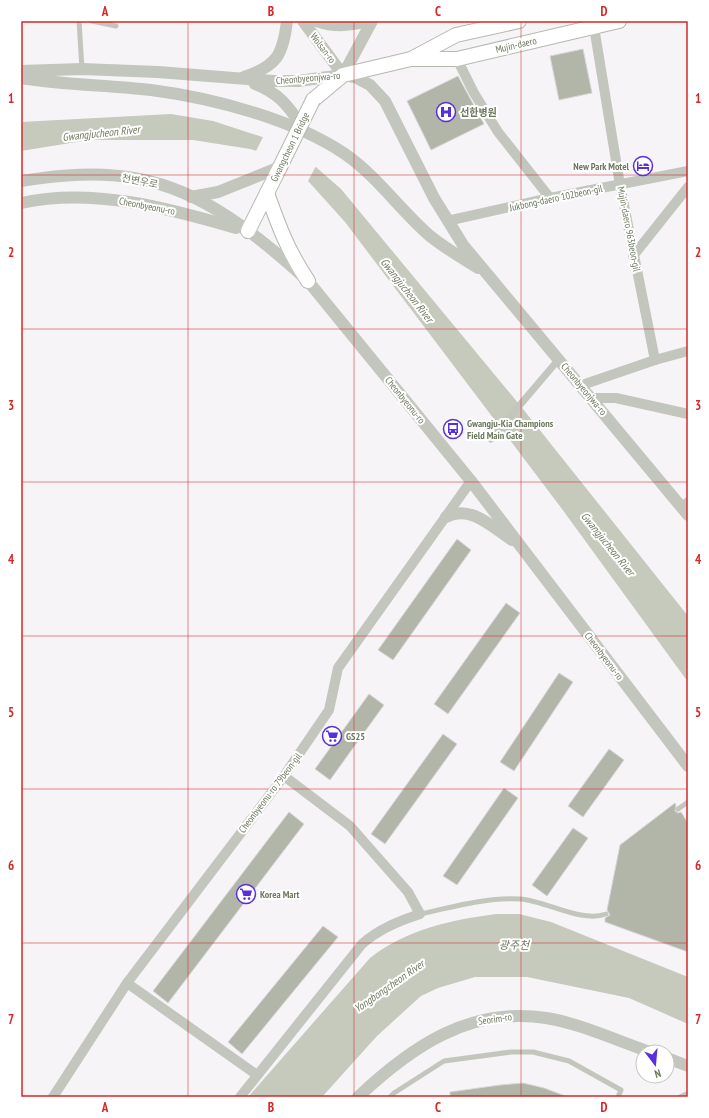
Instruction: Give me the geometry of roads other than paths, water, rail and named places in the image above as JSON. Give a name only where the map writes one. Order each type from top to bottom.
[{"type":"main road","name":"Mujin-daero","points":[[411,59],[456,35],[519,21]]},
{"type":"main road","name":"Mujin-daero","points":[[313,100],[344,74],[411,59],[457,58],[619,21]]},
{"type":"main road","name":"Gwangcheon 1 Bridge","points":[[267,193],[313,100]]},
{"type":"main road","points":[[248,231],[267,193]]},
{"type":"main road","points":[[267,193],[281,233],[292,256],[308,280]]},
{"type":"street","points":[[241,78],[268,66],[278,56],[284,44],[287,21]]},
{"type":"street","name":"Wolsan-ro","points":[[303,21],[344,74]]},
{"type":"street","points":[[317,21],[331,26],[348,26],[371,21]]},
{"type":"street","points":[[344,74],[371,21]]},
{"type":"street","name":"Mujin-daero 963beon-gil","points":[[594,27],[620,185],[655,360]]},
{"type":"street","points":[[457,58],[474,93],[495,127],[550,198]]},
{"type":"street","name":"Cheonbyeonjwa-ro","points":[[21,70],[82,69],[273,81],[298,81],[344,74],[370,85],[385,101],[434,198],[463,245],[592,398],[686,506]]},
{"type":"street","name":"Cheonbyeonjwa-ro","points":[[21,78],[50,83],[151,90],[191,97],[267,116],[324,141],[346,155],[369,173],[431,237],[488,274]]},
{"type":"street","points":[[241,78],[270,90],[279,97],[289,107],[301,125]]},
{"type":"street","points":[[191,197],[218,192],[280,167]]},
{"type":"street","name":"Jukbong-daero 102beon-gil","points":[[447,221],[550,198],[688,171]]},
{"type":"street","name":"천변우로","points":[[21,181],[70,175],[102,174],[138,178],[163,185],[210,206],[248,231]]},
{"type":"street","points":[[634,256],[688,186]]},
{"type":"street","name":"Cheonbyeonu-ro","points":[[21,203],[53,199],[92,198],[117,200],[197,216],[248,231],[279,254],[308,280],[471,481],[688,766]]},
{"type":"street","points":[[582,385],[655,360],[688,351]]},
{"type":"street","points":[[491,439],[559,359]]},
{"type":"street","points":[[592,398],[616,398],[688,414]]},
{"type":"street","name":"Cheonbyeonu-ro 79beon-gil","points":[[53,1097],[126,983],[284,776],[330,710],[338,668],[471,481]]},
{"type":"street","points":[[446,516],[459,512],[471,514],[521,546]]},
{"type":"street","points":[[240,1097],[362,944],[371,936],[383,929],[420,914],[408,892],[350,826],[284,776]]},
{"type":"street","points":[[126,983],[258,1075]]},
{"type":"street","name":"Seorim-ro","points":[[358,1097],[419,1047],[454,1029],[489,1018],[527,1016],[546,1018],[564,1022],[635,1047]]},
{"type":"street","points":[[675,1061],[688,1066]]},
{"type":"lane","points":[[79,21],[82,69]]},
{"type":"lane","points":[[92,21],[116,26]]},
{"type":"lane","points":[[678,808],[688,802]]},
{"type":"lane","points":[[420,914],[478,903],[518,899],[591,917],[606,914]]},
{"type":"lane","points":[[390,1097],[444,1061],[484,1054],[534,1052],[569,1061],[621,1090],[618,1097]]},
{"type":"lane","points":[[680,1097],[687,1095]]},
{"type":"water","name":"Gwangjucheon River","points":[[171,114],[213,121],[293,147],[341,189],[523,409],[688,616],[688,682],[562,509],[345,222],[309,182],[289,164],[270,155],[250,149],[193,140],[89,140],[21,151],[21,122]]},
{"type":"water","name":"광주천","points":[[496,914],[519,914],[551,922],[688,977],[688,1024],[629,998],[527,977],[475,977],[438,988],[421,996],[377,1036],[322,1097],[248,1097],[370,958],[399,940],[430,927],[463,919]]},
{"type":"place","name":"선한병원","points":[[446,112]]},
{"type":"place","name":"New Park Motel","points":[[643,166]]},
{"type":"place","name":"Gwangju-Kia Champions Field Main Gate","points":[[453,429]]},
{"type":"place","name":"GS25","points":[[332,736]]},
{"type":"place","name":"Korea Mart","points":[[246,894]]},
{"type":"water label","name":"Yongbongcheon River","points":[[389,986]]}]
